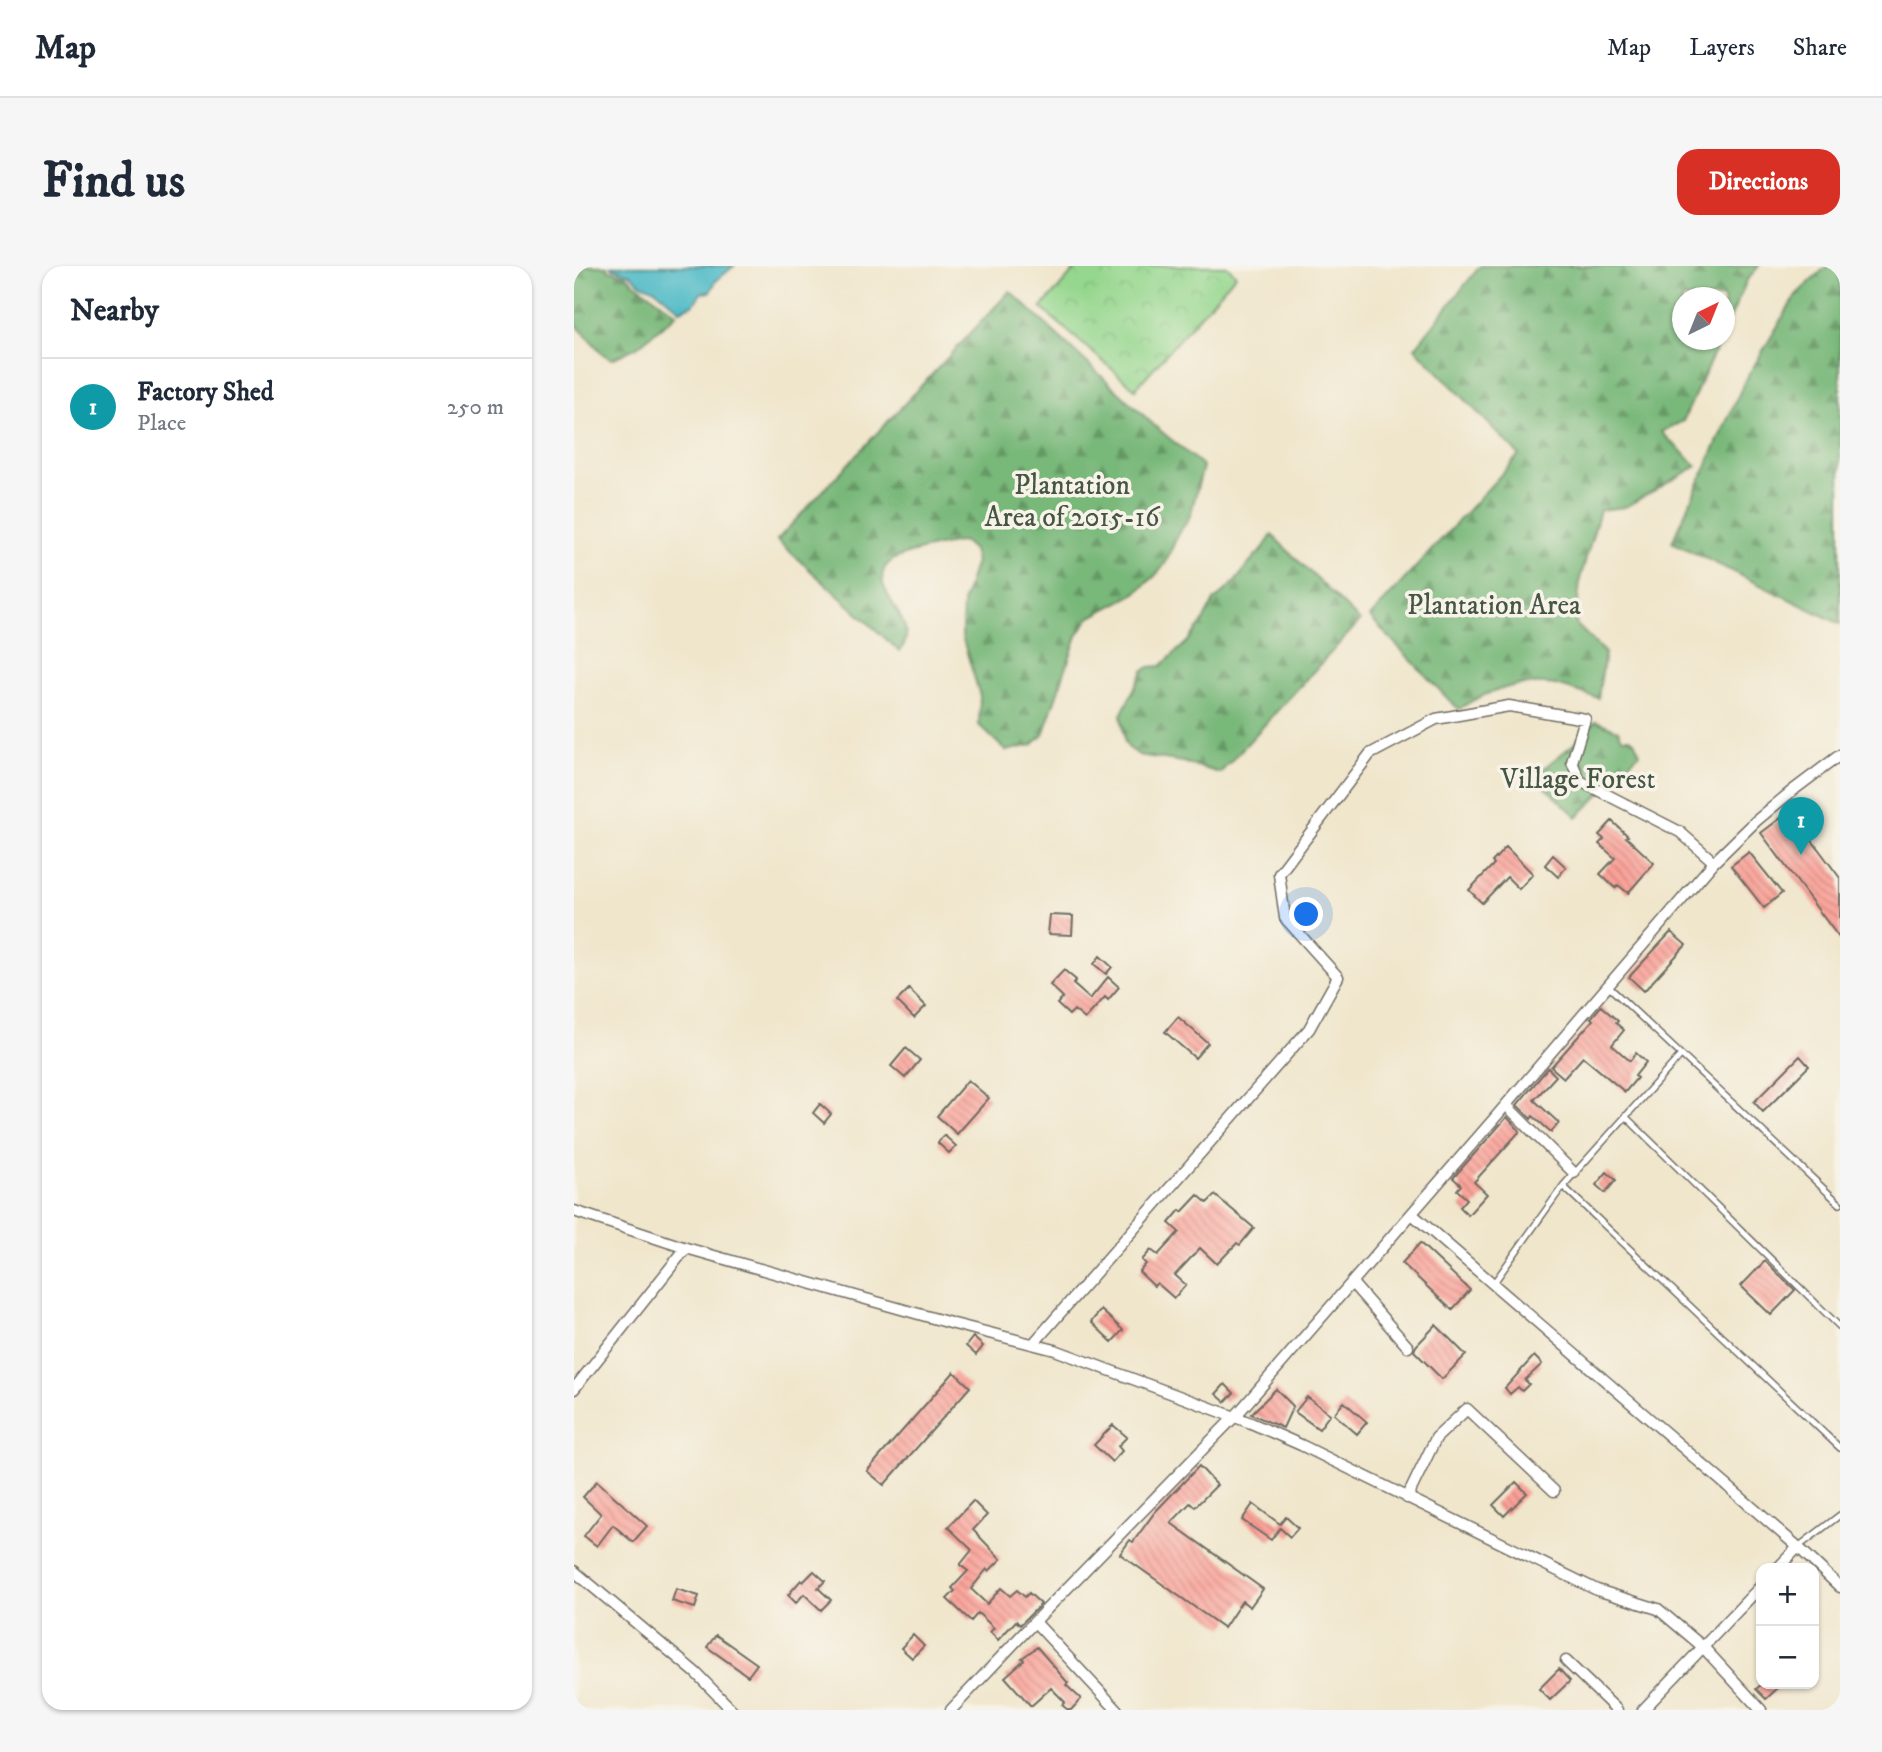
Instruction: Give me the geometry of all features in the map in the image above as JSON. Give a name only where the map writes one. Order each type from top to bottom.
[{"type":"street","points":[[1033,1344],[1309,1029],[1338,976],[1284,918],[1279,873],[1370,754],[1436,719],[1509,706],[1585,719],[1572,762],[1580,781],[1680,832],[1714,862]]},
{"type":"street","points":[[951,1710],[1234,1418],[1714,862],[1756,821],[1840,755]]},
{"type":"street","points":[[1506,1105],[1574,1173]]},
{"type":"street","points":[[574,1211],[686,1248],[1055,1350],[1301,1445],[1597,1590],[1658,1609],[1703,1647],[1761,1710]]},
{"type":"street","points":[[1412,1214],[1798,1547],[1840,1587]]},
{"type":"street","points":[[574,1389],[686,1248]]},
{"type":"street","points":[[1352,1283],[1408,1347]]},
{"type":"street","points":[[1407,1498],[1436,1438],[1468,1409],[1554,1491]]},
{"type":"street","points":[[1783,1563],[1798,1547]]},
{"type":"street","points":[[574,1571],[696,1673],[732,1710]]},
{"type":"street","points":[[1643,1710],[1756,1591]]},
{"type":"street","points":[[1035,1622],[1117,1710]]},
{"type":"street","points":[[1566,1661],[1617,1710]]},
{"type":"lane","points":[[1608,986],[1840,1204]]},
{"type":"lane","points":[[1493,1284],[1563,1186],[1681,1055]]},
{"type":"lane","points":[[1625,1116],[1840,1327]]},
{"type":"lane","points":[[1563,1186],[1840,1448]]},
{"type":"lane","points":[[1798,1547],[1840,1515]]},
{"type":"green space","points":[[583,266],[607,266],[609,270],[626,275],[677,314],[637,347],[612,359],[603,354],[574,322],[574,277]]},
{"type":"green space","points":[[1078,266],[1227,266],[1236,275],[1135,389],[1041,308]]},
{"type":"green space","name":"Plantation Area","points":[[1480,266],[1759,266],[1747,280],[1735,307],[1735,287],[1672,287],[1672,350],[1715,350],[1683,421],[1661,432],[1697,466],[1625,507],[1600,510],[1580,579],[1576,624],[1605,653],[1598,698],[1555,685],[1517,685],[1493,692],[1459,709],[1370,617],[1519,455],[1415,348]]},
{"type":"green space","points":[[1827,266],[1840,266],[1840,624],[1672,542],[1744,383],[1796,295]]},
{"type":"green space","name":"Plantation Area of 2015-16","points":[[1010,291],[1156,427],[1203,466],[1191,513],[1165,564],[1136,593],[1089,618],[1077,636],[1043,735],[1032,745],[1006,751],[979,725],[980,696],[962,636],[963,603],[976,561],[973,550],[963,541],[913,552],[889,563],[883,573],[883,584],[905,629],[906,640],[899,651],[777,540]]},
{"type":"green space","points":[[1272,535],[1360,621],[1220,773],[1183,762],[1139,755],[1125,743],[1121,715],[1143,671],[1149,667],[1161,666],[1187,642],[1214,601],[1234,583]]},
{"type":"green space","name":"Village Forest","points":[[1596,721],[1618,730],[1622,738],[1630,738],[1640,753],[1577,817],[1534,776],[1575,743]]},
{"type":"water","points":[[611,266],[734,266],[716,281],[710,292],[701,293],[694,304],[680,310],[656,290]]},
{"type":"building","points":[[1790,811],[1840,878],[1840,939],[1761,833]]},
{"type":"building","points":[[1612,821],[1654,863],[1628,893],[1618,885],[1615,888],[1600,874],[1615,858],[1599,844],[1604,839],[1599,835]]},
{"type":"building","points":[[1506,847],[1533,874],[1519,889],[1507,877],[1482,903],[1469,890]]},
{"type":"building","points":[[1749,852],[1782,893],[1764,908],[1731,866]]},
{"type":"building","points":[[1553,855],[1566,867],[1558,877],[1545,865]]},
{"type":"building","points":[[1050,915],[1073,916],[1072,935],[1048,934]]},
{"type":"building","points":[[1671,932],[1686,945],[1644,991],[1629,977]]},
{"type":"building","points":[[1100,956],[1112,967],[1106,974],[1094,964]]},
{"type":"building","points":[[1064,970],[1076,980],[1073,984],[1090,999],[1108,977],[1119,987],[1108,1000],[1105,997],[1085,1019],[1074,1010],[1069,1015],[1057,1004],[1063,997],[1050,985]]},
{"type":"building","points":[[909,989],[926,1006],[914,1018],[897,1001]]},
{"type":"building","points":[[1601,1006],[1624,1030],[1612,1045],[1630,1061],[1636,1053],[1646,1062],[1625,1092],[1583,1057],[1564,1078],[1551,1067],[1593,1020],[1591,1018]]},
{"type":"building","points":[[1178,1017],[1208,1043],[1195,1058],[1165,1032]]},
{"type":"building","points":[[906,1048],[920,1060],[905,1078],[891,1066]]},
{"type":"building","points":[[1800,1056],[1809,1066],[1763,1112],[1754,1102]]},
{"type":"building","points":[[1548,1068],[1556,1076],[1534,1100],[1559,1123],[1551,1132],[1533,1116],[1531,1119],[1517,1105]]},
{"type":"building","points":[[968,1080],[989,1098],[957,1134],[937,1116]]},
{"type":"building","points":[[820,1104],[831,1114],[824,1123],[813,1113]]},
{"type":"building","points":[[1507,1117],[1520,1131],[1474,1182],[1487,1194],[1468,1215],[1460,1207],[1467,1199],[1457,1190],[1461,1185],[1453,1178]]},
{"type":"building","points":[[944,1135],[956,1146],[949,1153],[938,1143]]},
{"type":"building","points":[[1607,1172],[1616,1180],[1605,1193],[1596,1185]]},
{"type":"building","points":[[1198,1195],[1207,1203],[1215,1195],[1254,1228],[1240,1245],[1237,1243],[1217,1264],[1200,1248],[1175,1275],[1186,1285],[1174,1298],[1157,1283],[1154,1286],[1139,1272],[1146,1264],[1142,1260],[1151,1250],[1158,1255],[1179,1232],[1169,1223]]},
{"type":"building","points":[[1420,1243],[1470,1290],[1452,1310],[1402,1263]]},
{"type":"building","points":[[1765,1261],[1795,1290],[1771,1315],[1741,1286]]},
{"type":"building","points":[[1101,1310],[1123,1330],[1112,1342],[1091,1322]]},
{"type":"building","points":[[1436,1325],[1466,1355],[1442,1379],[1414,1351]]},
{"type":"building","points":[[973,1337],[983,1346],[976,1355],[966,1346]]},
{"type":"building","points":[[1534,1356],[1542,1364],[1525,1380],[1529,1384],[1522,1391],[1518,1387],[1510,1394],[1505,1388]]},
{"type":"building","points":[[954,1372],[970,1387],[884,1485],[867,1471]]},
{"type":"building","points":[[1225,1384],[1234,1393],[1225,1402],[1216,1394]]},
{"type":"building","points":[[1276,1389],[1293,1406],[1283,1428],[1251,1414]]},
{"type":"building","points":[[1307,1397],[1330,1414],[1319,1429],[1295,1412]]},
{"type":"building","points":[[1344,1402],[1367,1422],[1357,1434],[1334,1414]]},
{"type":"building","points":[[1113,1425],[1127,1437],[1118,1446],[1122,1451],[1112,1462],[1094,1445]]},
{"type":"building","points":[[1199,1466],[1217,1485],[1195,1507],[1190,1503],[1171,1523],[1263,1589],[1250,1607],[1242,1601],[1224,1628],[1120,1554]]},
{"type":"building","points":[[597,1481],[647,1526],[633,1542],[613,1525],[597,1546],[584,1536],[601,1514],[583,1497]]},
{"type":"building","points":[[1516,1482],[1527,1493],[1504,1516],[1493,1505]]},
{"type":"building","points":[[973,1501],[987,1515],[973,1530],[1001,1559],[989,1571],[987,1569],[971,1589],[987,1604],[1001,1588],[1010,1596],[1017,1590],[1025,1597],[1029,1593],[1041,1604],[1020,1625],[1016,1621],[998,1640],[990,1632],[994,1628],[978,1613],[971,1621],[947,1599],[955,1591],[952,1588],[968,1571],[960,1565],[972,1550],[948,1527]]},
{"type":"building","points":[[1253,1504],[1280,1524],[1286,1517],[1298,1528],[1290,1537],[1280,1528],[1271,1540],[1242,1520]]},
{"type":"building","points":[[814,1571],[825,1581],[818,1588],[831,1600],[821,1610],[804,1594],[796,1603],[788,1595],[801,1580],[803,1582]]},
{"type":"building","points":[[676,1589],[699,1596],[695,1608],[672,1601]]},
{"type":"building","points":[[716,1635],[757,1664],[748,1676],[707,1647]]},
{"type":"building","points":[[913,1635],[924,1646],[912,1658],[901,1648]]},
{"type":"building","points":[[1037,1647],[1068,1683],[1066,1685],[1081,1699],[1071,1710],[1062,1705],[1065,1702],[1051,1688],[1031,1706],[1005,1677],[1024,1660],[1022,1658]]},
{"type":"building","points":[[1559,1669],[1570,1681],[1550,1700],[1539,1689]]},
{"type":"building","points":[[1756,1689],[1777,1689],[1766,1699]]},
{"type":"place","name":"Factory Shed","points":[[1801,855]]}]
